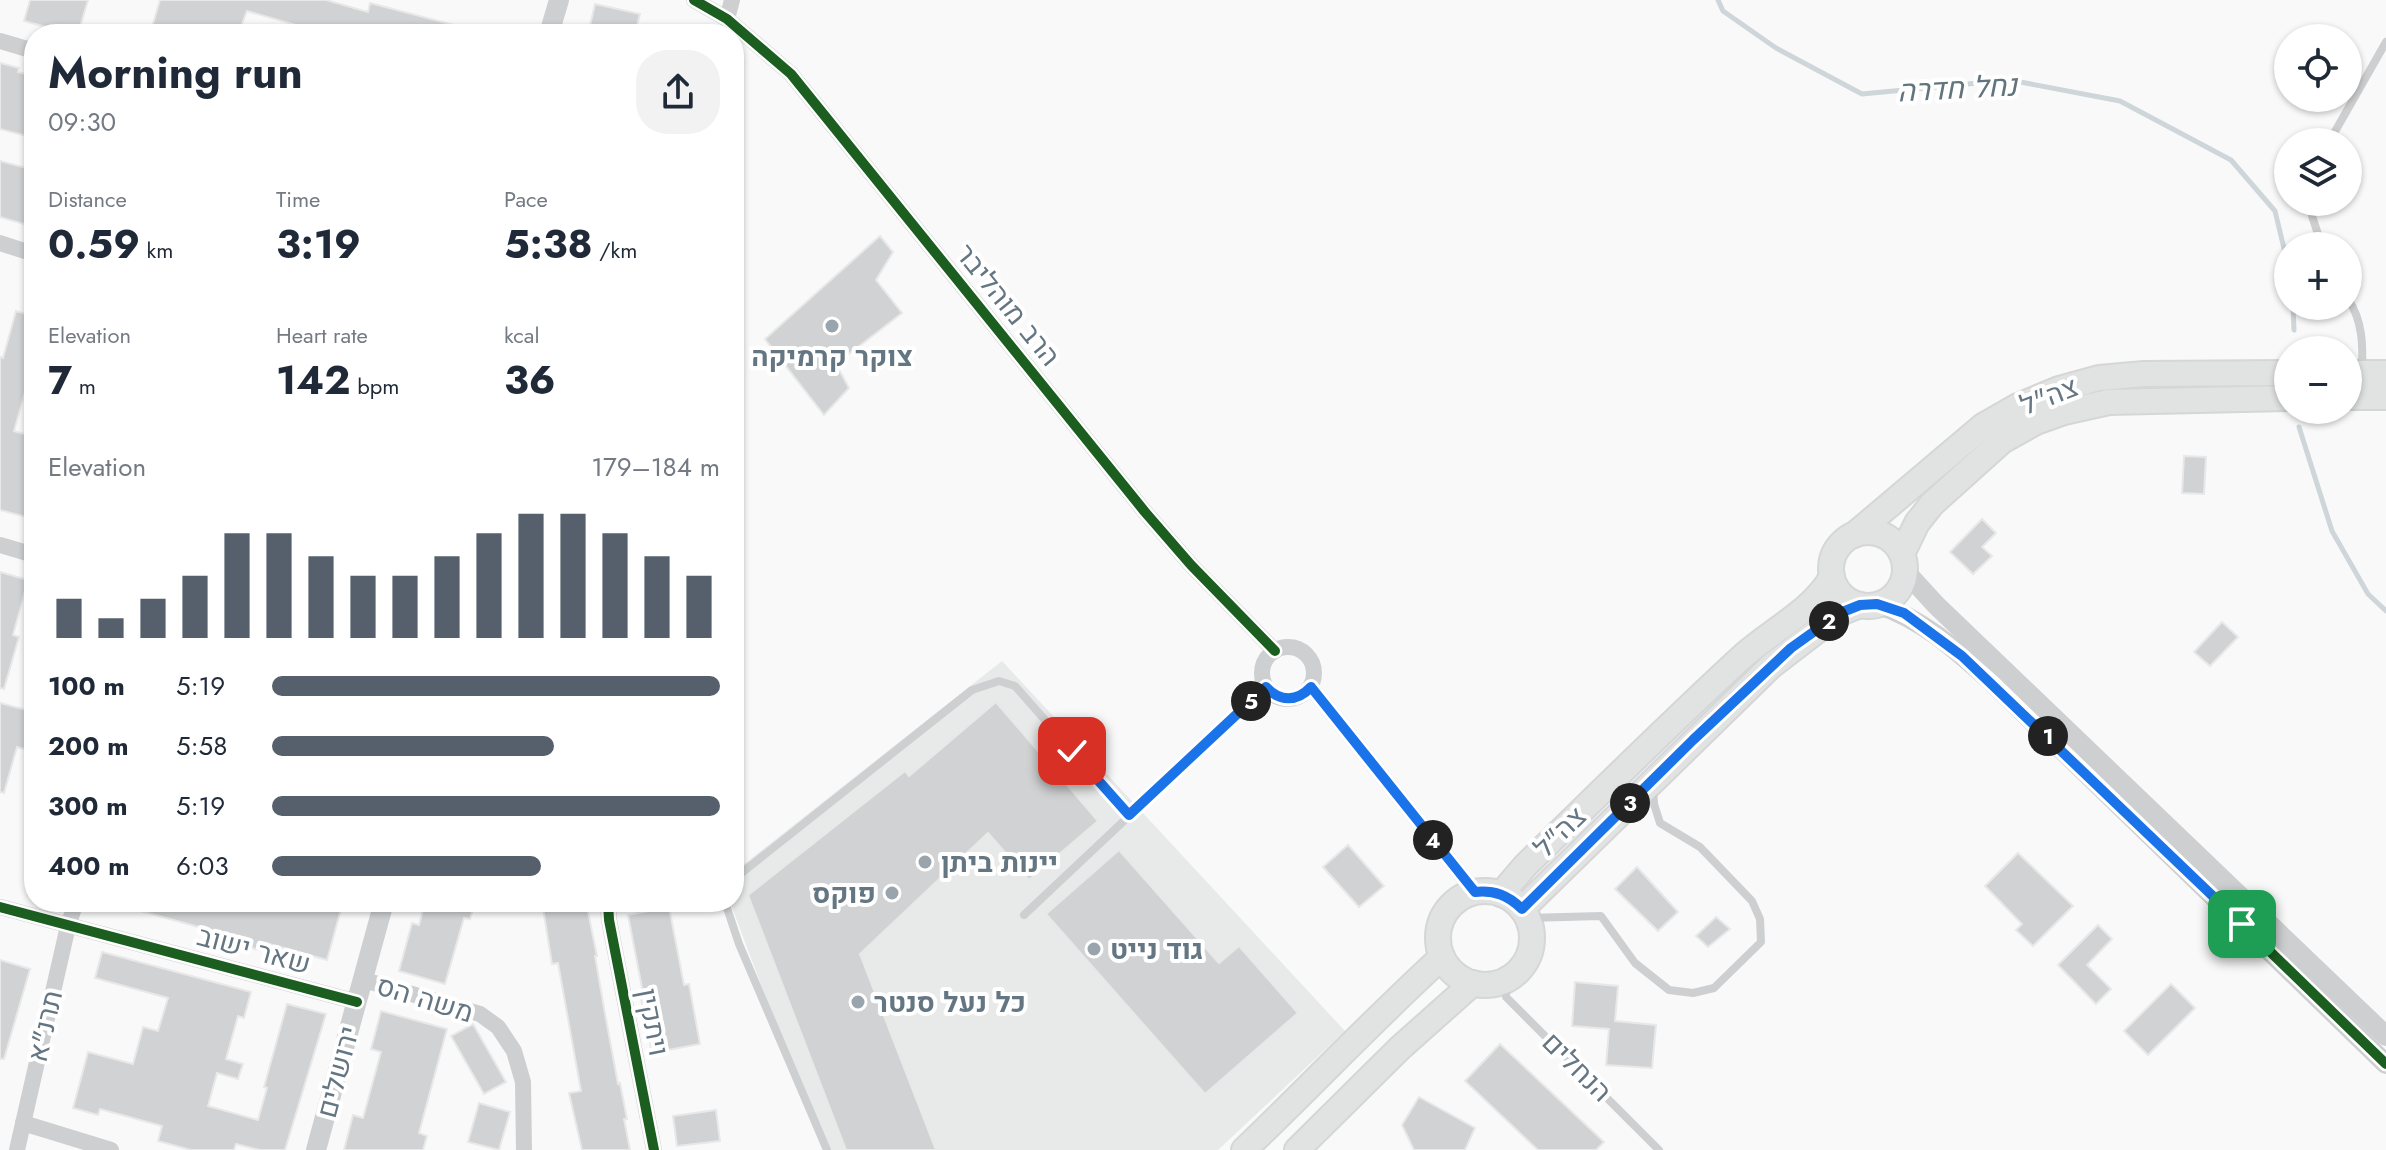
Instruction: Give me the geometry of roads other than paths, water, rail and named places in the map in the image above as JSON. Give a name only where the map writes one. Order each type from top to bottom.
[{"type":"main road","name":"צה\"ל","points":[[1854,535],[1983,426],[2018,406],[2059,389],[2099,378],[2144,374],[2274,373]]},
{"type":"main road","points":[[2362,397],[2386,397]]},
{"type":"main road","name":"צה\"ל","points":[[1903,562],[1917,523],[1932,504],[2002,441],[2036,422],[2109,402],[2274,398]]},
{"type":"main road","points":[[1877,533],[1888,538],[1903,562],[1900,587],[1893,596],[1868,604],[1849,601],[1840,593],[1832,577],[1832,558],[1837,548],[1854,535],[1877,533]]},
{"type":"main road","name":"צה\"ל","points":[[1501,894],[1525,866],[1712,685],[1753,647],[1818,596],[1832,577]]},
{"type":"main road","name":"צה\"ל","points":[[1525,913],[1652,781],[1791,648],[1840,613],[1868,604]]},
{"type":"main road","points":[[1488,891],[1501,894],[1525,913],[1531,929],[1529,953],[1524,964],[1506,980],[1473,983],[1454,973],[1442,957],[1438,944],[1443,917],[1451,905],[1462,897],[1488,891]]},
{"type":"main road","points":[[1244,1150],[1442,957]]},
{"type":"main road","points":[[1297,1150],[1400,1048],[1473,983]]},
{"type":"street","points":[[552,24],[559,0]]},
{"type":"street","name":"הרב מוהליבר","points":[[694,0],[733,24]]},
{"type":"street","points":[[727,19],[732,0]]},
{"type":"street","name":"הרב מוהליבר","points":[[744,34],[791,74],[1145,512],[1191,565],[1275,651]]},
{"type":"street","points":[[0,41],[24,48]]},
{"type":"street","points":[[0,243],[24,251]]},
{"type":"street","points":[[0,545],[24,552]]},
{"type":"street","points":[[1903,562],[1936,605],[2386,1036]]},
{"type":"street","points":[[1868,604],[1904,613],[1992,682],[2386,1064]]},
{"type":"street","points":[[1292,648],[1307,655],[1314,670],[1311,687],[1297,698],[1280,698],[1266,687],[1263,679],[1265,663],[1275,651],[1292,648]]},
{"type":"street","points":[[1311,687],[1475,892]]},
{"type":"street","name":"שאר ישוב","points":[[0,907],[357,1002]]},
{"type":"street","name":"תרנ\"א","points":[[17,1150],[73,912]]},
{"type":"street","name":"ירושלים","points":[[316,1150],[381,912]]},
{"type":"street","name":"ויתקין","points":[[609,912],[654,1150]]},
{"type":"street","name":"משה הס","points":[[364,980],[480,1014],[498,1027],[514,1051],[523,1082],[524,1150]]},
{"type":"street","points":[[23,1123],[111,1150]]},
{"type":"lane","points":[[2337,128],[2386,42]]},
{"type":"lane","points":[[2358,320],[2365,373]]},
{"type":"lane","points":[[744,871],[972,690],[999,681],[1015,686],[1129,815]]},
{"type":"lane","points":[[1024,915],[1266,687]]},
{"type":"lane","points":[[1525,913],[1601,916],[1635,963],[1669,990],[1693,993],[1714,988],[1761,942],[1760,919],[1752,901],[1700,847],[1660,823],[1652,781]]},
{"type":"lane","points":[[728,912],[739,944],[827,1150]]},
{"type":"lane","name":"הנחלים","points":[[1506,980],[1506,997],[1659,1150]]},
{"type":"waterway","name":"נחל חדרה","points":[[1718,0],[1723,11],[1776,48],[1862,94],[2010,80],[2120,101],[2231,160],[2275,211],[2280,232]]},
{"type":"waterway","name":"נחל חדרה","points":[[2294,320],[2294,330]]},
{"type":"waterway","name":"נחל חדרה","points":[[2299,427],[2332,531],[2368,594],[2386,611]]},
{"type":"place","name":"צוקר קרמיקה","points":[[832,326]]},
{"type":"place","name":"יינות ביתן","points":[[925,862]]},
{"type":"place","name":"פוקס","points":[[892,893]]},
{"type":"place","name":"גוד נייט","points":[[1094,949]]},
{"type":"place","name":"כל נעל סנטר","points":[[858,1002]]}]
